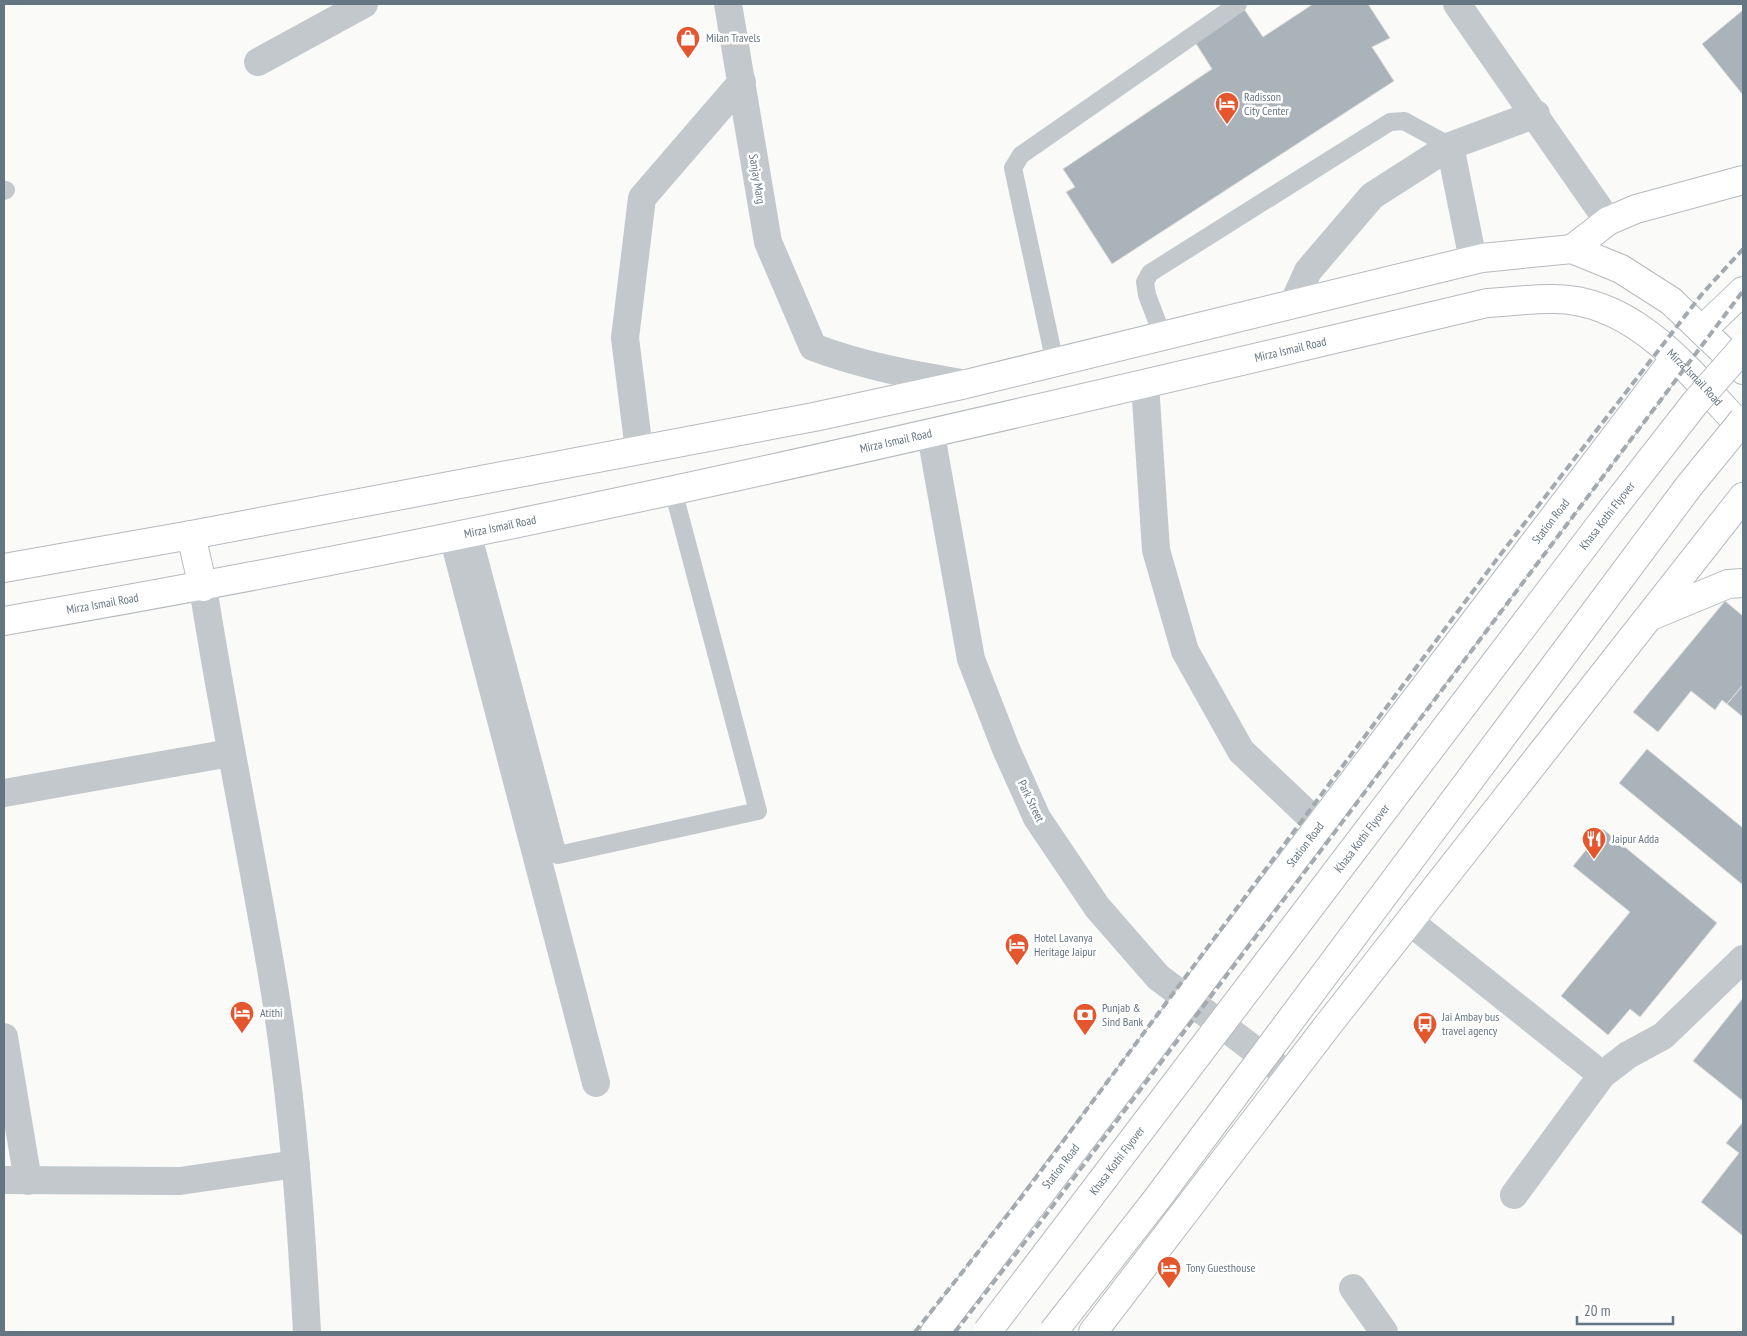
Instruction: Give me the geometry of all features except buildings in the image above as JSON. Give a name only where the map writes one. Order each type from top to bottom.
[{"type":"main road","points":[[1572,249],[1608,221],[1636,209],[1743,180]]},
{"type":"main road","points":[[4,568],[192,535],[814,417],[1055,363],[1474,260],[1572,249],[1621,270],[1663,295],[1743,370]]},
{"type":"main road","points":[[1702,330],[1743,291]]},
{"type":"main road","name":"Mirza Ismail Road","points":[[4,621],[203,587],[931,435],[1487,303],[1557,299],[1606,308],[1647,333],[1676,358],[1743,429]]},
{"type":"main road","name":"Khasa Kothi Flyover","points":[[987,1332],[1455,719],[1603,521],[1694,403],[1743,348]]},
{"type":"main road","name":"Station Road","points":[[935,1332],[1676,358]]},
{"type":"main road","points":[[1052,1332],[1157,1199],[1683,494],[1743,420]]},
{"type":"main road","points":[[1093,1332],[1409,921],[1743,497]]},
{"type":"main road","points":[[192,535],[203,587]]},
{"type":"main road","points":[[1648,618],[1728,584],[1743,582]]},
{"type":"street","points":[[258,62],[364,4]]},
{"type":"street","name":"Sanjay Marg","points":[[728,4],[768,242],[813,347],[878,368],[966,384]]},
{"type":"street","points":[[1458,4],[1536,114],[1608,221]]},
{"type":"street","points":[[639,450],[625,338],[642,198],[742,82]]},
{"type":"street","points":[[1293,304],[1308,271],[1372,196],[1450,146],[1536,114]]},
{"type":"street","points":[[1450,146],[1474,260]]},
{"type":"street","points":[[1145,384],[1156,550],[1185,651],[1241,751],[1319,825]]},
{"type":"street","name":"Park Street","points":[[931,435],[971,659],[1006,749],[1037,818],[1097,906],[1158,977],[1289,1076]]},
{"type":"street","points":[[462,534],[596,1083]]},
{"type":"street","points":[[203,587],[230,753],[275,994],[296,1164],[307,1332]]},
{"type":"street","points":[[4,793],[230,753]]},
{"type":"street","points":[[1409,921],[1602,1075]]},
{"type":"street","points":[[1514,1195],[1602,1075],[1628,1055],[1662,1036],[1743,959]]},
{"type":"street","points":[[4,1037],[16,1180],[180,1181],[296,1164]]},
{"type":"street","points":[[1353,1288],[1384,1332]]},
{"type":"lane","points":[[1055,363],[1012,168],[1021,155],[1238,4]]},
{"type":"lane","points":[[1163,336],[1144,282],[1150,273],[1390,122],[1404,121],[1450,146]]},
{"type":"lane","points":[[462,534],[558,855],[758,811],[673,490]]},
{"type":"railway","points":[[915,1332],[1020,1199],[1497,559],[1702,294],[1743,249]]},
{"type":"railway","points":[[955,1332],[1042,1220],[1743,291]]},
{"type":"place","name":"Milan Travels","points":[[688,59]]},
{"type":"place","name":"Radisson City Center","points":[[1227,125]]},
{"type":"place","name":"Jaipur Adda","points":[[1594,860]]},
{"type":"place","name":"Hotel Lavanya Heritage Jaipur","points":[[1017,966]]},
{"type":"place","name":"Atithi","points":[[242,1034]]},
{"type":"place","name":"Punjab & Sind Bank","points":[[1085,1036]]},
{"type":"place","name":"Jai Ambay bus travel agency","points":[[1425,1045]]},
{"type":"place","name":"Tony Guesthouse","points":[[1169,1289]]}]
